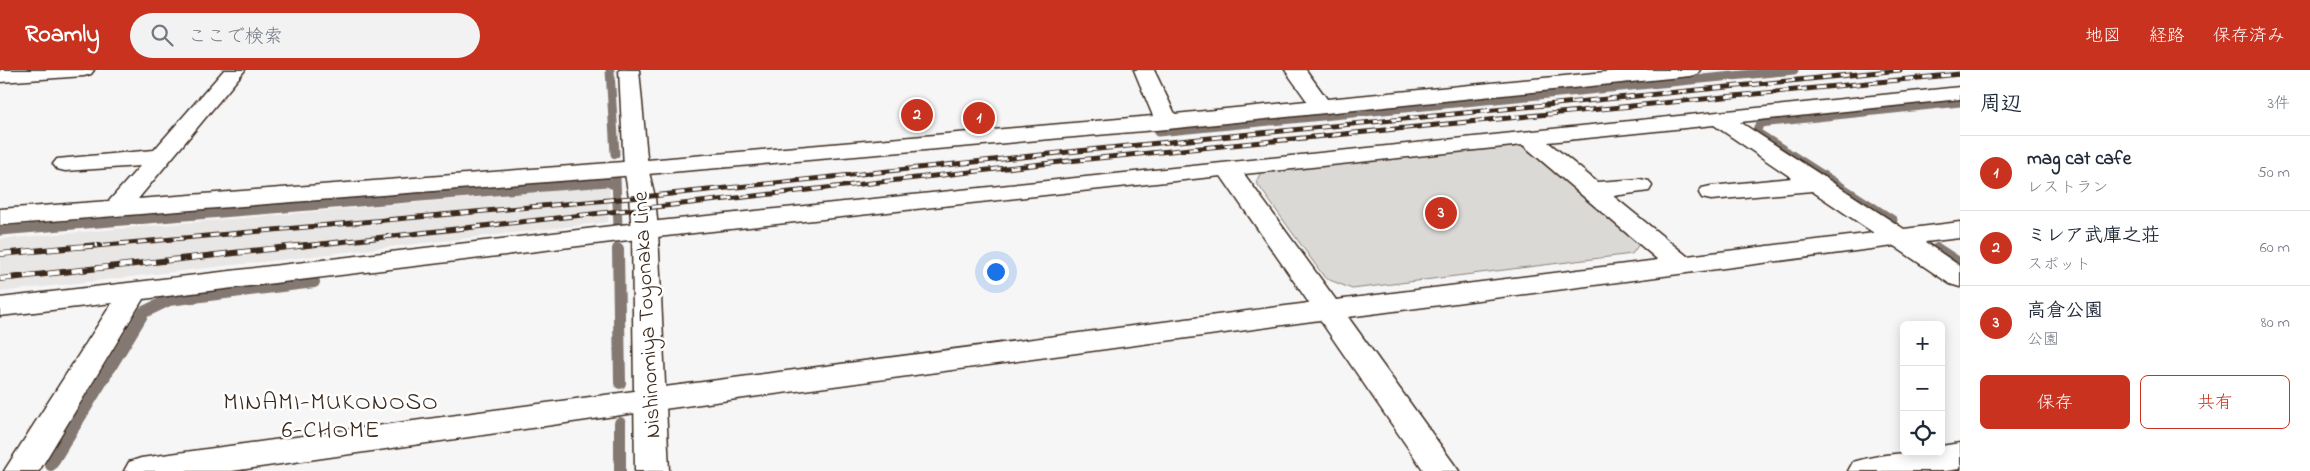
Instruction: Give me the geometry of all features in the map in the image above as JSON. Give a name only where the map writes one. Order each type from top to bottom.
[{"type":"street","points":[[0,76],[84,70]]},
{"type":"street","points":[[118,208],[235,70]]},
{"type":"street","name":"Nishinomiya Toyonaka Line","points":[[629,70],[636,168],[642,197],[645,232],[652,471]]},
{"type":"street","points":[[1144,70],[1167,122]]},
{"type":"street","points":[[1295,70],[1321,106]]},
{"type":"street","points":[[1475,70],[1494,89]]},
{"type":"street","points":[[0,217],[636,168],[1167,122],[1690,70]]},
{"type":"street","points":[[0,308],[645,232],[1228,168],[1960,93]]},
{"type":"street","points":[[1717,117],[1960,278]]},
{"type":"street","points":[[1528,137],[1681,265]]},
{"type":"street","points":[[66,164],[161,157]]},
{"type":"street","points":[[1228,168],[1442,471]]},
{"type":"street","points":[[1711,194],[1816,183]]},
{"type":"street","points":[[1592,190],[1640,186]]},
{"type":"street","points":[[140,471],[649,400],[1327,310],[1960,230]]},
{"type":"street","points":[[21,471],[134,292]]},
{"type":"street","points":[[1866,471],[1960,456]]},
{"type":"shaded area","points":[[1521,146],[1536,152],[1640,243],[1632,254],[1352,289],[1325,278],[1256,182],[1261,172]]},
{"type":"shaded area","points":[[610,186],[608,222],[0,292],[0,239]]},
{"type":"waterway","points":[[610,70],[615,154]]},
{"type":"waterway","points":[[1158,132],[1794,70]]},
{"type":"waterway","points":[[1893,220],[1756,132],[1760,123],[1960,102]]},
{"type":"waterway","points":[[616,178],[618,227]]},
{"type":"waterway","points":[[0,231],[607,182],[616,186]]},
{"type":"waterway","points":[[618,249],[620,383]]},
{"type":"waterway","points":[[1937,249],[1960,264]]},
{"type":"waterway","points":[[51,465],[144,312],[169,300],[314,282]]},
{"type":"waterway","points":[[620,423],[620,471]]},
{"type":"railway","points":[[84,247],[642,197],[1078,151],[1900,70]]},
{"type":"railway","points":[[294,247],[1078,160],[1960,74]]},
{"type":"railway","points":[[0,254],[98,245]]},
{"type":"railway","points":[[0,279],[306,245]]},
{"type":"place","name":"ミレア武庫之荘","points":[[917,115]]},
{"type":"place","name":"mag cat cafe","points":[[979,118]]},
{"type":"place","name":"高倉公園","points":[[1441,213]]},
{"type":"district","name":"MINAMI-MUKONOSO 6-CHOME","points":[[331,415]]}]
